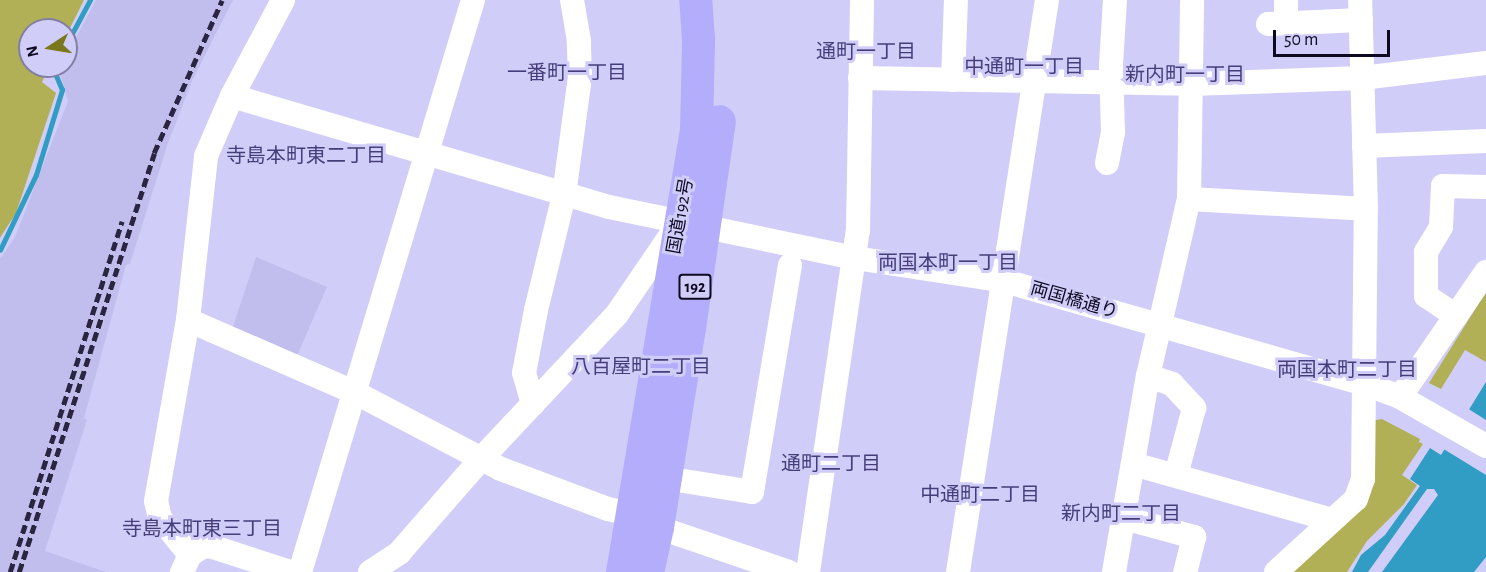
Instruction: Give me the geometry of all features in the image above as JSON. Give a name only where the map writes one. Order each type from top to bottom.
[{"type":"highway","name":"国道192号","points":[[622,572],[665,478],[692,224],[699,39],[695,0]]},
{"type":"highway","name":"国道192号","points":[[647,572],[645,521],[692,224],[722,85],[721,37],[716,0]]},
{"type":"street","points":[[283,0],[232,96],[206,156],[188,320],[156,501],[160,518],[186,564],[202,547],[210,546],[290,572]]},
{"type":"street","points":[[533,404],[524,373],[536,310],[564,195],[580,76],[579,41],[572,0]]},
{"type":"street","points":[[808,572],[858,231],[862,0]]},
{"type":"street","points":[[954,80],[956,0]]},
{"type":"street","points":[[958,572],[1047,0]]},
{"type":"street","points":[[1107,163],[1113,132],[1111,65],[1115,0]]},
{"type":"street","points":[[1114,572],[1148,376],[1189,199],[1192,0]]},
{"type":"street","points":[[300,572],[356,393],[425,153],[479,2]]},
{"type":"street","points":[[1276,572],[1356,499],[1360,490],[1365,384],[1366,209],[1360,10],[1280,16]]},
{"type":"street","points":[[860,78],[1191,84],[1362,78],[1486,63]]},
{"type":"street","name":"両国橋通り","points":[[232,96],[564,195],[855,258],[1005,281],[1365,384],[1400,397],[1486,446]]},
{"type":"street","points":[[1364,146],[1486,141]]},
{"type":"street","points":[[1456,316],[1426,297],[1426,252],[1441,227],[1443,186],[1486,187]]},
{"type":"street","points":[[1189,199],[1366,209]]},
{"type":"street","points":[[370,572],[399,553],[481,459],[617,314],[692,224]]},
{"type":"street","points":[[665,478],[752,492],[790,265]]},
{"type":"street","points":[[1400,397],[1486,272]]},
{"type":"street","points":[[188,320],[356,393],[481,459],[608,509],[789,572]]},
{"type":"street","points":[[1148,376],[1172,384],[1194,408],[1176,475]]},
{"type":"street","points":[[1133,464],[1332,520]]},
{"type":"street","points":[[1124,518],[1194,537],[1185,572]]},
{"type":"shaded area","points":[[0,0],[84,0],[75,18],[18,18],[18,78],[44,78],[42,82],[56,93],[16,213],[0,238]]},
{"type":"shaded area","points":[[96,0],[233,0],[192,81],[168,143],[130,264],[126,265],[84,418],[87,420],[45,551],[106,572],[0,572],[0,259],[15,237],[68,101],[61,78],[78,78],[78,34]]},
{"type":"shaded area","points":[[256,257],[327,287],[296,358],[231,332]]},
{"type":"shaded area","points":[[1486,292],[1486,362],[1465,350],[1441,389],[1429,383]]},
{"type":"shaded area","points":[[1486,382],[1486,557],[1474,572],[1352,572],[1361,555],[1385,535],[1420,486],[1410,479],[1430,448],[1441,455]]},
{"type":"shaded area","points":[[1382,419],[1420,439],[1419,442],[1423,444],[1402,475],[1417,485],[1404,504],[1367,541],[1347,572],[1284,572],[1365,495],[1371,421]]},
{"type":"pier","points":[[1467,408],[1486,420],[1486,475],[1442,448]]},
{"type":"pier","points":[[1427,489],[1434,489],[1438,495],[1382,572],[1368,572]]},
{"type":"waterway","points":[[78,22],[90,0]]},
{"type":"waterway","points":[[0,250],[36,175],[62,90],[57,78]]},
{"type":"railway","points":[[19,572],[154,153],[222,0]]},
{"type":"railway","points":[[10,572],[122,221]]},
{"type":"district","name":"通町一丁目","points":[[866,52]]},
{"type":"district","name":"中通町一丁目","points":[[1024,67]]},
{"type":"district","name":"一番町一丁目","points":[[567,73]]},
{"type":"district","name":"新内町一丁目","points":[[1185,75]]},
{"type":"district","name":"寺島本町東二丁目","points":[[306,156]]},
{"type":"district","name":"両国本町一丁目","points":[[948,263]]},
{"type":"district","name":"八百屋町二丁目","points":[[641,367]]},
{"type":"district","name":"両国本町二丁目","points":[[1347,370]]},
{"type":"district","name":"通町二丁目","points":[[831,464]]},
{"type":"district","name":"中通町二丁目","points":[[980,495]]},
{"type":"district","name":"新内町二丁目","points":[[1121,514]]},
{"type":"district","name":"寺島本町東三丁目","points":[[202,529]]}]
